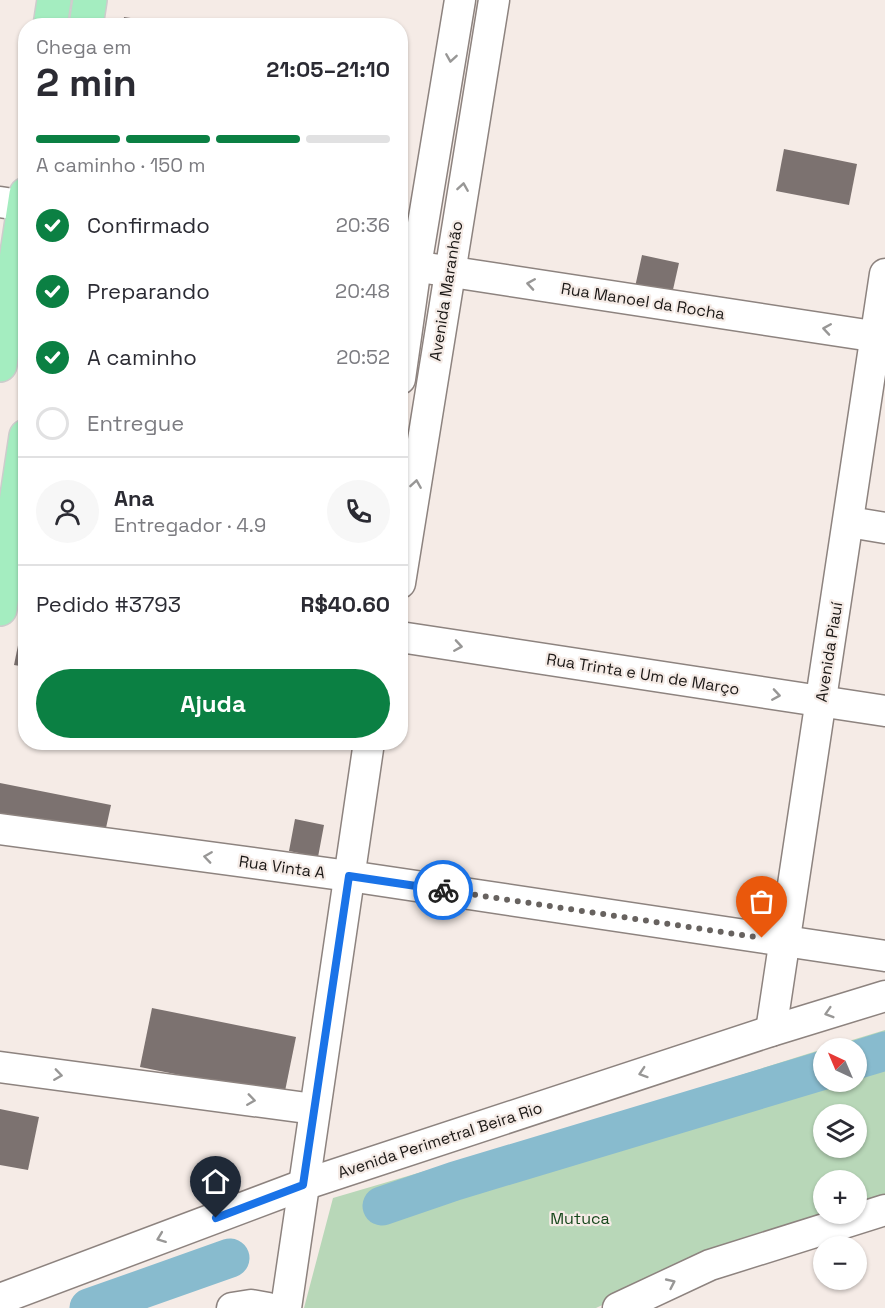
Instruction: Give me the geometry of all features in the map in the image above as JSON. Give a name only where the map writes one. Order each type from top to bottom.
[{"type":"main road","points":[[51,18],[54,0]]},
{"type":"main road","points":[[87,18],[90,0]]},
{"type":"main road","points":[[0,365],[18,211]]},
{"type":"main road","points":[[0,609],[10,574],[18,505]]},
{"type":"street","name":"Avenida Maranhão","points":[[408,265],[460,0]]},
{"type":"street","name":"Avenida Maranhão","points":[[408,532],[494,0]]},
{"type":"street","name":"Rua Manoel da Rocha","points":[[408,265],[881,338]]},
{"type":"street","name":"Avenida Piauí","points":[[771,1030],[849,522],[881,338],[885,274]]},
{"type":"street","points":[[849,522],[885,528]]},
{"type":"street","name":"Rua Trinta e Um de Março","points":[[408,639],[885,711]]},
{"type":"street","points":[[286,1308],[368,750]]},
{"type":"street","name":"Rua Vinta A","points":[[0,829],[349,876],[885,956]]},
{"type":"street","name":"Avenida Perimetral Beira Rio","points":[[0,1299],[303,1185],[771,1030],[885,996]]},
{"type":"street","points":[[0,1067],[314,1109]]},
{"type":"street","points":[[618,1308],[710,1265],[885,1210]]},
{"type":"street","points":[[232,1308],[251,1305],[268,1308]]},
{"type":"green space","name":"Mutuca","points":[[885,1030],[885,1198],[867,1204],[867,1170],[813,1170],[813,1222],[689,1264],[596,1308],[304,1308],[333,1198],[599,1120],[813,1052],[813,1092],[867,1092],[867,1038],[859,1038]]},
{"type":"building","points":[[784,149],[857,164],[849,205],[776,191]]},
{"type":"building","points":[[642,255],[679,263],[672,294],[635,287]]},
{"type":"building","points":[[18,645],[18,666],[14,665]]},
{"type":"building","points":[[0,783],[111,805],[104,837],[0,816]]},
{"type":"building","points":[[295,819],[324,825],[318,857],[289,851]]},
{"type":"building","points":[[152,1008],[296,1037],[284,1096],[140,1067]]},
{"type":"building","points":[[0,1109],[39,1117],[28,1170],[0,1165]]},
{"type":"waterway","name":"Mutuca","points":[[867,1057],[885,1051]]},
{"type":"waterway","name":"Mutuca","points":[[382,1206],[455,1181],[813,1073]]},
{"type":"waterway","name":"Mutuca","points":[[89,1308],[230,1258]]},
{"type":"way so far","points":[[443,890],[762,938]]},
{"type":"route","points":[[216,1218],[303,1185],[349,876],[443,890]]}]
